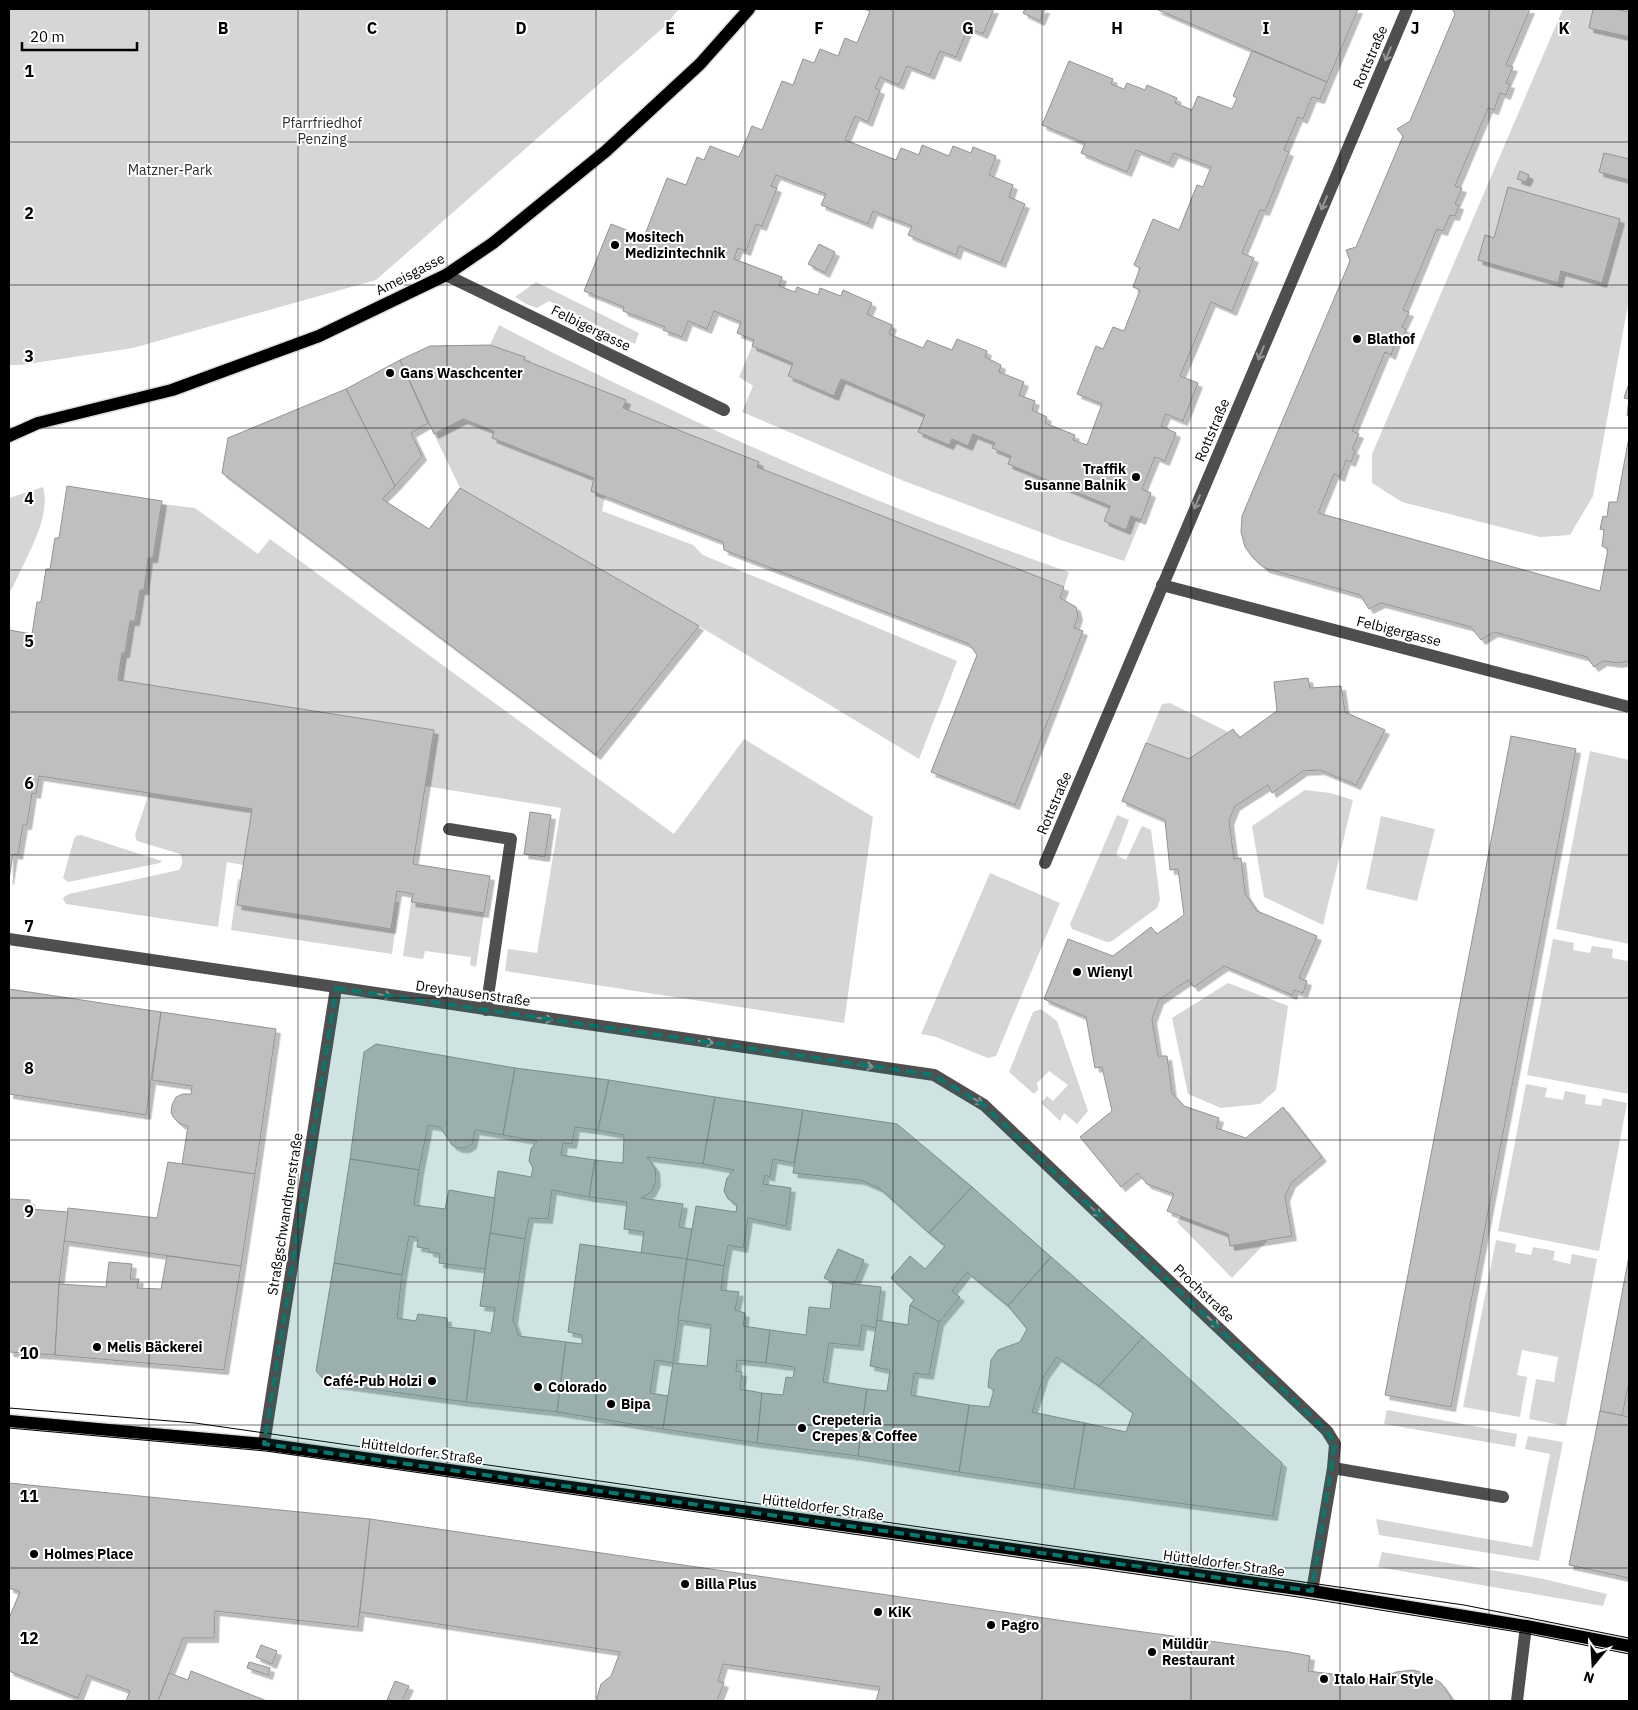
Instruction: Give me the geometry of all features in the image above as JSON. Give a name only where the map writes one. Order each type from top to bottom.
[{"type":"main road","name":"Ameisgasse","points":[[9,436],[38,423],[172,390],[319,336],[446,275],[493,243],[606,151],[700,64],[749,9]]},
{"type":"main road","name":"Hütteldorfer Straße","points":[[9,1421],[264,1444],[1312,1591],[1526,1626],[1629,1646]]},
{"type":"street","name":"Rottstraße","points":[[1045,863],[1407,9]]},
{"type":"street","name":"Felbigergasse","points":[[446,275],[724,410]]},
{"type":"street","name":"Felbigergasse","points":[[1162,584],[1629,707]]},
{"type":"street","points":[[449,829],[511,839],[486,1010]]},
{"type":"street","name":"Dreyhausenstraße","points":[[9,939],[934,1075]]},
{"type":"street","name":"Straßgschwandtnerstraße","points":[[264,1444],[336,988]]},
{"type":"street","name":"Prochstraße","points":[[934,1075],[984,1105],[1327,1431],[1335,1444],[1333,1468],[1312,1591]]},
{"type":"street","points":[[1333,1468],[1503,1497]]},
{"type":"street","points":[[1516,1701],[1526,1626]]},
{"type":"highlighted area","points":[[336,988],[934,1075],[984,1105],[1327,1431],[1335,1444],[1312,1591],[264,1444]]},
{"type":"green space","name":"Pfarrfriedhof Penzing","points":[[9,9],[679,9],[664,27],[376,280],[133,348],[21,365],[9,365]]},
{"type":"green space","points":[[1563,9],[1629,9],[1629,299],[1593,496],[1570,535],[1540,537],[1402,502],[1372,483],[1372,454]]},
{"type":"green space","points":[[536,282],[639,333],[635,344],[549,301],[537,308],[515,297]]},
{"type":"green space","points":[[499,325],[693,420],[786,462],[926,520],[1069,572],[1064,587],[757,467],[758,462],[623,408],[626,401],[524,360],[525,357],[490,345]]},
{"type":"green space","points":[[752,346],[793,363],[788,377],[833,396],[841,379],[925,415],[918,432],[949,445],[952,439],[973,434],[995,443],[993,449],[1011,456],[1008,464],[1110,506],[1104,521],[1125,529],[1131,516],[1141,520],[1124,561],[1061,540],[904,481],[742,412],[753,386],[739,377]]},
{"type":"green space","points":[[463,419],[494,431],[492,438],[594,478],[591,491],[605,496],[602,511],[693,545],[703,555],[957,661],[919,759],[699,626],[460,488],[434,434]]},
{"type":"green space","points":[[43,487],[45,499],[41,524],[9,593],[9,498]]},
{"type":"green space","points":[[161,504],[195,508],[258,554],[270,539],[674,834],[744,739],[873,817],[844,1023],[505,971],[508,949],[537,953],[561,808],[425,786],[434,730],[118,680],[130,621],[135,621],[140,590],[144,590],[148,558],[153,558]]},
{"type":"green space","points":[[1170,703],[1228,732],[1189,759],[1146,743],[1162,704]]},
{"type":"green space","points":[[1590,751],[1629,760],[1629,944],[1556,929]]},
{"type":"green space","points":[[1305,790],[1330,793],[1353,800],[1323,925],[1264,897],[1252,826]]},
{"type":"green space","points":[[149,793],[252,809],[243,865],[227,862],[218,927],[66,904],[63,899],[69,894],[179,870],[182,862],[180,854],[137,841],[135,835]]},
{"type":"green space","points":[[1117,815],[1129,820],[1116,855],[1126,860],[1142,826],[1151,830],[1160,899],[1157,908],[1112,941],[1107,942],[1072,929],[1070,924]]},
{"type":"green space","points":[[1381,816],[1435,829],[1417,901],[1366,889]]},
{"type":"green space","points":[[81,835],[162,861],[160,863],[68,882],[63,878],[74,839],[76,836]]},
{"type":"green space","points":[[990,873],[1060,903],[996,1056],[988,1058],[936,1037],[921,1034]]},
{"type":"green space","points":[[238,879],[241,880],[237,905],[390,929],[395,902],[399,902],[392,954],[231,930]]},
{"type":"green space","points":[[411,902],[484,913],[476,967],[470,965],[471,957],[425,951],[423,959],[403,956]]},
{"type":"green space","points":[[1553,939],[1574,943],[1573,950],[1590,953],[1592,946],[1613,949],[1612,958],[1628,961],[1629,958],[1629,1094],[1527,1075]]},
{"type":"green space","points":[[1228,983],[1288,1006],[1276,1090],[1260,1104],[1221,1108],[1188,1094],[1172,1018]]},
{"type":"green space","points":[[1041,1009],[1057,1021],[1088,1111],[1077,1124],[1064,1113],[1060,1121],[1041,1103],[1047,1096],[1053,1101],[1068,1085],[1049,1071],[1037,1083],[1038,1090],[1034,1094],[1009,1072],[1033,1012]]},
{"type":"green space","points":[[1526,1084],[1547,1088],[1545,1097],[1563,1100],[1565,1091],[1586,1095],[1585,1104],[1601,1106],[1603,1098],[1627,1103],[1599,1251],[1498,1231]]},
{"type":"green space","points":[[1181,1216],[1228,1234],[1230,1246],[1268,1240],[1232,1278],[1177,1222]]},
{"type":"green space","points":[[1496,1240],[1516,1244],[1515,1252],[1531,1255],[1533,1247],[1555,1251],[1553,1260],[1570,1264],[1572,1254],[1597,1259],[1566,1426],[1529,1419],[1536,1379],[1554,1382],[1558,1357],[1522,1350],[1517,1375],[1527,1377],[1520,1417],[1463,1407]]},
{"type":"green space","points":[[1387,1410],[1517,1434],[1515,1447],[1384,1424]]},
{"type":"green space","points":[[1528,1436],[1563,1442],[1539,1561],[1379,1535],[1376,1519],[1532,1547],[1550,1454],[1525,1449]]},
{"type":"green space","points":[[1382,1552],[1539,1578],[1607,1594],[1603,1606],[1378,1567]]},
{"type":"building","points":[[864,9],[994,9],[983,34],[968,28],[956,57],[940,51],[930,75],[907,66],[899,85],[880,77],[875,88],[880,90],[868,122],[855,116],[845,140],[896,160],[901,148],[919,155],[922,145],[949,156],[953,146],[971,153],[973,147],[996,156],[989,175],[1013,185],[1009,197],[1025,204],[1001,263],[959,246],[956,255],[908,235],[912,226],[873,211],[868,224],[821,205],[826,194],[776,175],[771,186],[777,188],[762,226],[756,224],[746,251],[738,248],[734,259],[782,277],[779,286],[795,292],[797,287],[818,295],[820,288],[841,296],[843,290],[872,303],[867,314],[892,325],[889,334],[923,348],[927,340],[952,350],[957,339],[987,351],[985,357],[1001,365],[999,372],[1024,382],[1019,395],[1035,401],[1032,410],[1047,417],[1045,423],[1075,435],[1073,440],[1087,445],[1102,404],[1077,394],[1096,346],[1103,349],[1113,327],[1124,331],[1140,290],[1133,287],[1140,268],[1134,265],[1153,219],[1179,230],[1197,185],[1203,187],[1211,167],[1174,153],[1169,163],[1136,150],[1127,172],[1081,153],[1085,143],[1042,125],[1069,61],[1113,79],[1111,84],[1124,89],[1127,83],[1145,90],[1147,85],[1177,98],[1175,103],[1192,110],[1198,96],[1232,109],[1237,98],[1233,96],[1252,51],[1327,82],[1320,99],[1312,97],[1303,119],[1298,117],[1284,150],[1289,152],[1265,211],[1260,210],[1242,253],[1254,258],[1232,311],[1211,302],[1180,376],[1198,383],[1183,421],[1166,414],[1161,426],[1176,433],[1165,461],[1155,457],[1142,489],[1151,493],[1141,520],[1131,516],[1126,530],[1104,521],[1110,506],[1008,464],[1011,456],[992,448],[995,443],[973,434],[968,446],[952,439],[949,445],[918,432],[925,415],[841,379],[834,396],[788,376],[793,363],[752,346],[754,340],[737,333],[741,322],[714,311],[707,329],[688,321],[682,337],[663,330],[665,327],[623,311],[624,307],[584,291],[611,224],[644,237],[667,178],[686,185],[697,157],[704,160],[710,146],[739,157],[752,126],[762,130],[782,81],[793,85],[803,59],[814,63],[820,49],[838,56],[845,38],[857,43],[870,11]]},
{"type":"building","points":[[1025,9],[1045,9],[1040,21],[1023,13]]},
{"type":"building","points":[[1156,9],[1358,9],[1327,82]]},
{"type":"building","name":"Blathof","points":[[1452,9],[1530,9],[1506,65],[1513,67],[1506,83],[1510,84],[1506,95],[1500,93],[1494,110],[1488,108],[1455,186],[1462,188],[1455,204],[1459,205],[1455,216],[1450,215],[1443,231],[1437,229],[1403,310],[1409,312],[1402,327],[1406,329],[1402,340],[1397,338],[1391,355],[1385,352],[1352,431],[1359,434],[1352,449],[1355,451],[1351,462],[1346,460],[1340,477],[1334,474],[1318,513],[1600,591],[1608,549],[1602,546],[1604,530],[1600,529],[1603,516],[1607,517],[1609,502],[1617,502],[1629,437],[1629,661],[1618,663],[1603,661],[1594,667],[1587,657],[1494,632],[1481,640],[1471,627],[1381,603],[1369,609],[1360,595],[1265,568],[1253,558],[1245,547],[1241,532],[1242,516],[1350,261],[1346,250],[1356,247],[1403,136],[1397,129],[1410,121],[1455,14]]},
{"type":"building","points":[[1593,9],[1614,9],[1629,12],[1629,37],[1589,28]]},
{"type":"building","points":[[1604,153],[1629,159],[1629,180],[1599,172]]},
{"type":"building","points":[[1520,171],[1529,175],[1526,182],[1517,179]]},
{"type":"building","points":[[1508,187],[1620,219],[1602,283],[1561,271],[1558,283],[1478,260],[1485,235],[1494,238]]},
{"type":"building","points":[[819,244],[835,252],[825,273],[808,264]]},
{"type":"building","points":[[490,345],[525,357],[524,360],[626,400],[623,408],[759,462],[757,467],[1064,587],[1060,598],[1076,607],[1078,616],[1074,628],[1083,631],[1015,805],[931,772],[977,655],[969,644],[724,550],[723,542],[591,491],[594,478],[492,438],[494,431],[463,419],[434,434],[400,360],[430,346]]},
{"type":"building","points":[[400,360],[428,423],[411,433],[422,456],[395,486],[346,389]]},
{"type":"building","points":[[1629,386],[1629,399],[1624,398]]},
{"type":"building","points":[[346,389],[395,486],[382,499],[429,529],[460,488],[699,626],[596,755],[222,473],[228,438]]},
{"type":"building","points":[[1629,399],[1629,417],[1627,415]]},
{"type":"building","points":[[67,486],[162,501],[153,558],[148,558],[144,590],[140,590],[135,621],[130,621],[118,680],[434,730],[413,864],[490,876],[484,913],[411,902],[413,894],[397,891],[391,929],[237,905],[252,809],[39,776],[36,794],[32,793],[27,825],[23,825],[18,855],[13,854],[9,880],[9,630],[32,634],[37,602],[41,602],[46,569],[50,569],[55,538],[59,538]]},
{"type":"building","points":[[1308,678],[1310,688],[1341,686],[1345,712],[1385,730],[1356,785],[1320,770],[1303,771],[1272,793],[1268,785],[1235,806],[1229,821],[1234,859],[1241,858],[1245,893],[1257,911],[1317,936],[1299,978],[1307,981],[1303,993],[1294,990],[1292,995],[1224,966],[1194,987],[1188,980],[1159,1000],[1152,1019],[1158,1056],[1167,1056],[1172,1093],[1184,1106],[1219,1118],[1216,1128],[1246,1138],[1283,1107],[1322,1157],[1291,1183],[1285,1197],[1292,1236],[1230,1246],[1228,1234],[1167,1211],[1174,1194],[1147,1184],[1138,1173],[1121,1187],[1080,1137],[1112,1111],[1102,1067],[1095,1068],[1086,1017],[1044,999],[1068,939],[1113,956],[1151,927],[1157,934],[1184,915],[1178,869],[1170,870],[1165,820],[1122,801],[1146,743],[1189,759],[1233,729],[1239,738],[1277,711],[1274,682]]},
{"type":"building","points":[[1511,736],[1576,749],[1451,1407],[1385,1395]]},
{"type":"building","points":[[530,812],[551,815],[545,857],[524,854]]},
{"type":"building","points":[[9,989],[161,1012],[146,1115],[9,1094]]},
{"type":"building","points":[[161,1012],[276,1029],[255,1174],[182,1164],[188,1126],[180,1124],[174,1118],[171,1113],[172,1105],[176,1097],[183,1094],[191,1094],[192,1086],[152,1080]]},
{"type":"building","points":[[376,1044],[515,1068],[503,1135],[475,1130],[472,1144],[466,1148],[458,1148],[452,1145],[440,1127],[428,1125],[419,1170],[350,1159],[364,1052]]},
{"type":"building","points":[[515,1068],[609,1080],[598,1130],[575,1127],[572,1144],[563,1143],[561,1155],[595,1160],[589,1197],[552,1190],[548,1219],[529,1218],[525,1239],[490,1233],[498,1171],[531,1177],[533,1168],[529,1161],[531,1149],[537,1141],[503,1135]]},
{"type":"building","points":[[609,1080],[715,1097],[703,1164],[647,1157],[655,1168],[656,1182],[651,1192],[641,1198],[683,1204],[679,1227],[692,1229],[687,1259],[641,1253],[644,1232],[624,1229],[627,1202],[589,1197],[595,1160],[623,1163],[624,1135],[598,1130]]},
{"type":"building","points":[[715,1097],[803,1110],[794,1163],[773,1159],[770,1177],[765,1175],[763,1184],[791,1188],[786,1226],[748,1218],[743,1248],[728,1245],[724,1266],[687,1259],[696,1206],[736,1212],[737,1205],[728,1199],[724,1191],[727,1178],[734,1170],[703,1164]]},
{"type":"building","points":[[803,1110],[897,1124],[972,1187],[929,1233],[879,1188],[860,1180],[793,1173]]},
{"type":"building","points":[[350,1159],[419,1170],[414,1205],[445,1209],[449,1190],[495,1198],[485,1269],[439,1263],[440,1254],[429,1252],[429,1249],[417,1247],[418,1238],[409,1236],[402,1275],[334,1263]]},
{"type":"building","points":[[168,1162],[255,1174],[241,1266],[64,1241],[68,1208],[157,1218]]},
{"type":"building","points":[[972,1187],[1051,1257],[1008,1306],[967,1272],[952,1291],[960,1297],[939,1322],[910,1305],[914,1300],[891,1278],[910,1256],[925,1269],[945,1246],[929,1233]]},
{"type":"building","points":[[9,1199],[30,1200],[30,1209],[68,1212],[59,1284],[55,1355],[9,1352]]},
{"type":"building","points":[[490,1233],[525,1239],[513,1320],[519,1336],[566,1342],[557,1412],[466,1402],[475,1330],[491,1333],[495,1308],[480,1306]]},
{"type":"building","points":[[580,1244],[687,1259],[673,1363],[655,1360],[650,1393],[668,1396],[663,1429],[557,1412],[566,1342],[582,1344],[582,1335],[568,1332]]},
{"type":"building","points":[[838,1249],[864,1260],[854,1284],[833,1282],[824,1278]]},
{"type":"building","points":[[167,1256],[241,1266],[224,1370],[55,1355],[59,1284],[106,1287],[109,1262],[132,1264],[130,1279],[139,1279],[137,1288],[161,1289]]},
{"type":"building","points":[[1629,1256],[1629,1382],[1622,1416],[1600,1411]]},
{"type":"building","points":[[1051,1257],[1143,1337],[1099,1386],[1057,1357],[1044,1375],[1032,1412],[1085,1423],[1074,1489],[959,1472],[969,1405],[989,1407],[994,1390],[988,1387],[991,1360],[998,1350],[1020,1342],[1027,1329],[1008,1306]]},
{"type":"building","points":[[687,1259],[724,1266],[721,1290],[739,1292],[735,1310],[745,1313],[743,1326],[770,1330],[766,1363],[737,1360],[736,1371],[742,1372],[740,1389],[762,1393],[757,1443],[663,1429],[673,1363],[707,1366],[711,1325],[678,1320]]},
{"type":"building","points":[[334,1263],[402,1275],[397,1318],[416,1321],[418,1314],[447,1318],[447,1327],[475,1330],[466,1402],[327,1383],[316,1371]]},
{"type":"building","points":[[833,1282],[881,1287],[876,1328],[862,1325],[859,1346],[829,1343],[823,1382],[867,1389],[858,1456],[757,1443],[762,1393],[783,1395],[786,1377],[793,1378],[795,1367],[766,1363],[770,1330],[806,1335],[809,1307],[830,1309]]},
{"type":"building","points":[[910,1305],[939,1322],[929,1375],[914,1373],[911,1395],[969,1405],[959,1472],[858,1456],[867,1389],[887,1391],[890,1370],[870,1366],[877,1320],[908,1325]]},
{"type":"building","points":[[1143,1337],[1282,1463],[1273,1516],[1074,1489],[1085,1423],[1126,1432],[1133,1413],[1099,1386]]},
{"type":"building","points":[[1600,1411],[1629,1417],[1629,1578],[1569,1565]]},
{"type":"building","points":[[9,1483],[370,1519],[358,1627],[215,1611],[214,1638],[183,1638],[158,1701],[126,1701],[130,1691],[87,1675],[78,1698],[9,1671],[9,1618],[20,1592],[9,1588]]},
{"type":"building","points":[[370,1519],[1071,1622],[1289,1652],[1310,1656],[1308,1671],[1380,1680],[1396,1672],[1413,1670],[1427,1674],[1441,1683],[1452,1701],[876,1701],[880,1687],[723,1664],[718,1681],[724,1683],[717,1701],[597,1701],[601,1684],[611,1676],[620,1652],[360,1612]]},
{"type":"building","points":[[261,1645],[277,1651],[272,1664],[256,1657]]},
{"type":"building","points":[[249,1662],[270,1668],[268,1675],[247,1668]]},
{"type":"building","points":[[191,1671],[267,1701],[158,1701],[169,1673],[188,1680]]},
{"type":"building","points":[[395,1681],[409,1686],[402,1701],[387,1700]]},
{"type":"tram line","points":[[9,1408],[195,1423],[1464,1605],[1629,1638]]},
{"type":"tram line","points":[[9,1428],[266,1451],[1305,1598],[1524,1633],[1629,1654]]},
{"type":"place","name":"Mositech Medizintechnik","points":[[615,245]]},
{"type":"place","name":"Blathof","points":[[1357,339]]},
{"type":"place","name":"Gans Waschcenter","points":[[390,373]]},
{"type":"place","name":"Traffik Susanne Balnik","points":[[1136,477]]},
{"type":"place","name":"Wienyl","points":[[1077,972]]},
{"type":"place","name":"Melis Bäckerei","points":[[97,1347]]},
{"type":"place","name":"Café-Pub Holzi","points":[[432,1381]]},
{"type":"place","name":"Colorado","points":[[538,1387]]},
{"type":"place","name":"Bipa","points":[[611,1404]]},
{"type":"place","name":"Crepeteria Crepes & Coffee","points":[[802,1428]]},
{"type":"place","name":"Holmes Place","points":[[34,1554]]},
{"type":"place","name":"Billa Plus","points":[[685,1584]]},
{"type":"place","name":"KiK","points":[[878,1612]]},
{"type":"place","name":"Pagro","points":[[991,1625]]},
{"type":"place","name":"Müldür Restaurant","points":[[1152,1652]]},
{"type":"place","name":"Italo Hair Style","points":[[1324,1679]]},
{"type":"park label","name":"Matzner-Park","points":[[170,170]]}]
